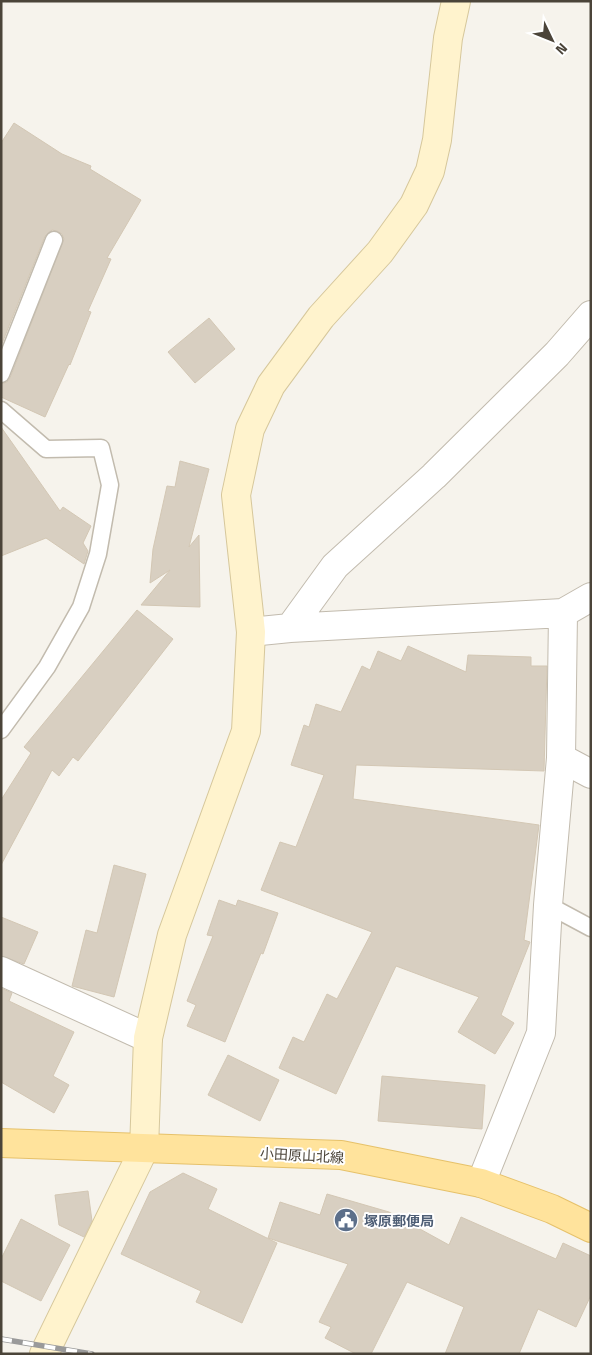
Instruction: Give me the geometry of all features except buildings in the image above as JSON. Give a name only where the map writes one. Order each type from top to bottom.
[{"type":"main road","name":"小田原山北線","points":[[1,1143],[341,1155],[481,1183],[552,1209],[591,1228]]},
{"type":"street","points":[[44,1354],[144,1149],[148,1038],[172,935],[246,731],[251,632],[236,495],[250,428],[271,385],[321,317],[380,252],[414,204],[430,171],[437,140],[448,38],[456,1]]},
{"type":"street","points":[[290,628],[335,566],[434,476],[556,354],[591,315]]},
{"type":"street","points":[[251,632],[290,628],[563,613],[591,597]]},
{"type":"street","points":[[481,1183],[541,1033],[548,905],[560,758],[563,613]]},
{"type":"street","points":[[560,758],[591,774]]},
{"type":"street","points":[[1,971],[148,1038]]},
{"type":"lane","points":[[1,374],[54,240]]},
{"type":"lane","points":[[1,410],[46,449],[101,448],[110,485],[98,554],[81,608],[47,667],[1,730]]},
{"type":"lane","points":[[548,905],[591,928]]},
{"type":"railway","points":[[1,1339],[92,1354]]},
{"type":"place","name":"塚原郵便局","points":[[346,1220]]}]
